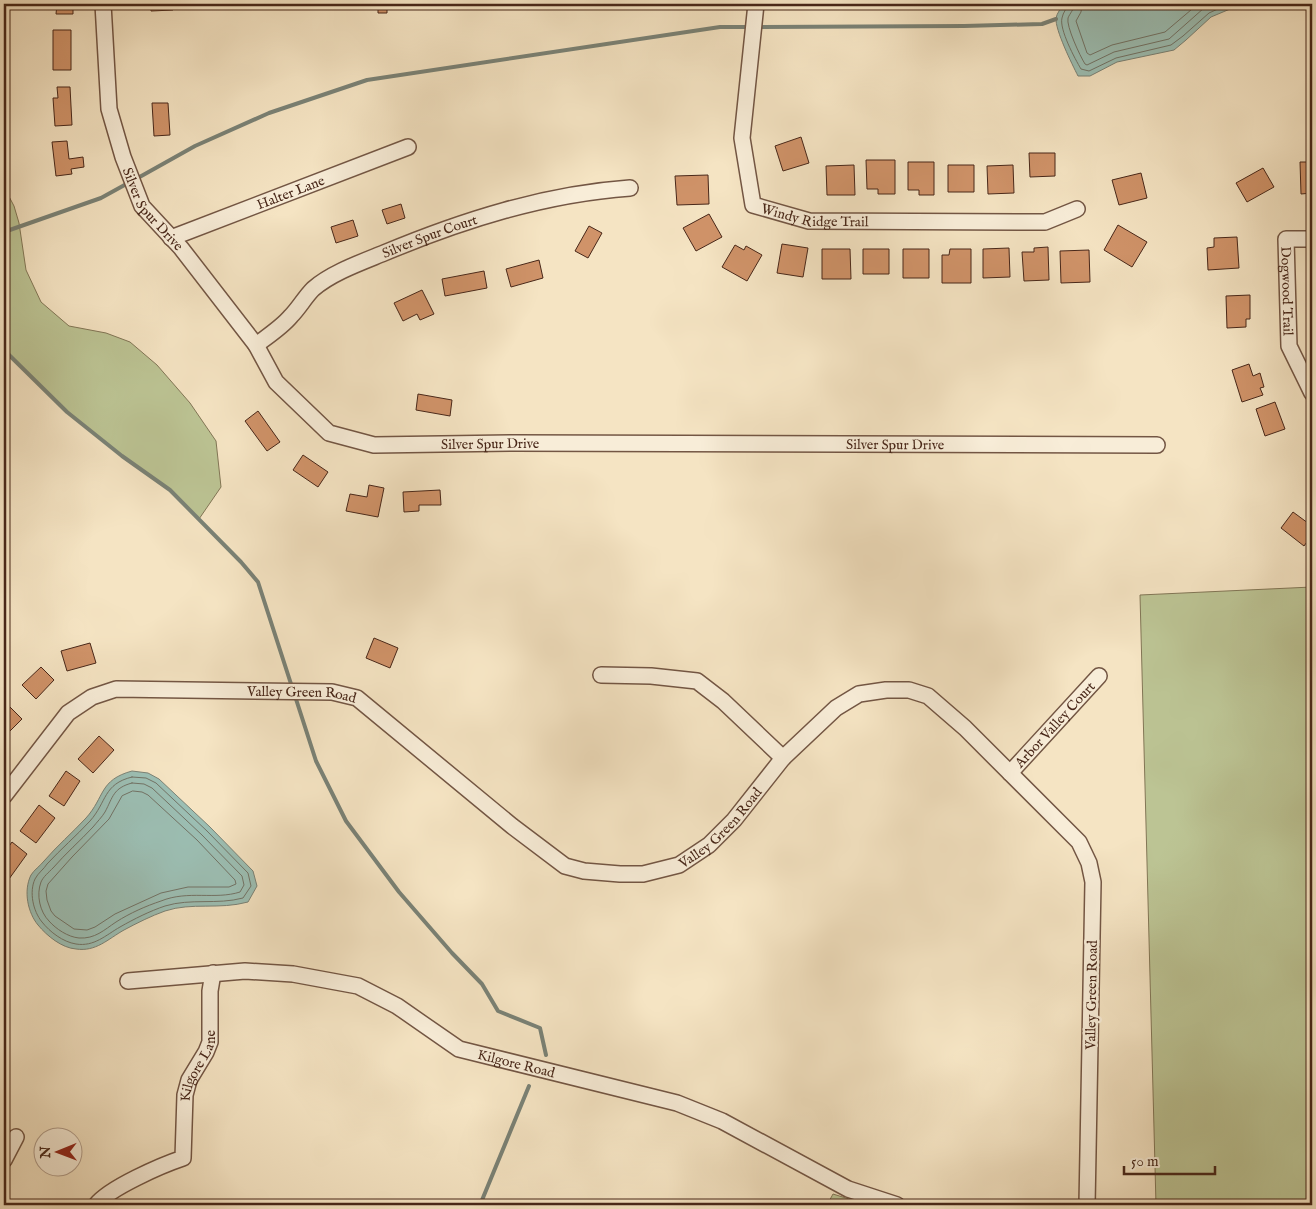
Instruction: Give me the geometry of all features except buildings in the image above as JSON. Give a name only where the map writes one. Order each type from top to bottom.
[{"type":"street","name":"Silver Spur Drive","points":[[103,4],[109,110],[123,157],[142,206],[171,238],[256,345],[276,382],[329,433],[374,445],[515,443],[1157,444]]},
{"type":"street","name":"Windy Ridge Trail","points":[[756,4],[742,138],[753,205],[810,221],[1045,222],[1077,209]]},
{"type":"street","name":"Halter Lane","points":[[171,238],[408,147]]},
{"type":"street","name":"Silver Spur Court","points":[[256,345],[290,317],[313,289],[353,266],[463,223],[537,201],[596,191],[630,188]]},
{"type":"street","name":"Dogwood Trail","points":[[1312,239],[1286,239],[1289,346],[1312,393]]},
{"type":"street","points":[[601,675],[651,676],[697,681],[723,701],[783,758]]},
{"type":"street","name":"Arbor Valley Court","points":[[1010,773],[1100,676]]},
{"type":"street","name":"Valley Green Road","points":[[5,791],[68,712],[92,697],[116,689],[332,692],[356,698],[512,826],[565,866],[584,871],[643,874],[679,865],[709,845],[734,820],[783,758],[836,708],[859,694],[886,690],[909,690],[928,696],[965,728],[1078,842],[1089,863],[1093,882],[1087,1205]]},
{"type":"street","name":"Kilgore Road","points":[[128,981],[245,971],[293,974],[358,986],[397,1006],[459,1049],[677,1103],[722,1121],[848,1190],[897,1205]]},
{"type":"street","name":"Kilgore Lane","points":[[96,1205],[101,1198],[140,1176],[167,1163],[183,1158],[185,1095],[189,1080],[210,1042],[210,991],[213,973]]},
{"type":"street","points":[[4,1160],[16,1137]]},
{"type":"green space","points":[[4,187],[14,206],[19,223],[26,270],[41,302],[69,326],[106,333],[130,342],[157,365],[190,403],[216,441],[221,487],[199,519],[166,486],[122,456],[67,412],[4,350]]},
{"type":"green space","points":[[1312,587],[1312,1205],[1156,1205],[1140,595]]},
{"type":"green space","points":[[833,1194],[868,1205],[827,1205]]},
{"type":"water","points":[[1064,4],[1242,4],[1211,17],[1174,50],[1117,62],[1090,76],[1078,76],[1064,47],[1056,23],[1056,18]]},
{"type":"water","points":[[132,771],[148,773],[159,779],[253,871],[257,886],[248,902],[227,906],[175,908],[144,920],[96,947],[83,949],[65,946],[50,937],[34,920],[29,908],[27,895],[31,875],[86,818],[108,784],[121,775]]},
{"type":"waterway","points":[[757,27],[1042,24],[1056,19]]},
{"type":"waterway","points":[[136,179],[195,146],[269,113],[367,80],[720,27],[750,27]]},
{"type":"waterway","points":[[4,232],[101,198],[130,182]]},
{"type":"waterway","points":[[4,350],[67,412],[122,456],[170,490],[241,562],[258,582],[292,687]]},
{"type":"waterway","points":[[295,696],[316,761],[346,821],[399,892],[452,953],[482,984],[498,1011],[540,1028],[546,1055]]},
{"type":"waterway","points":[[480,1205],[529,1086]]}]
